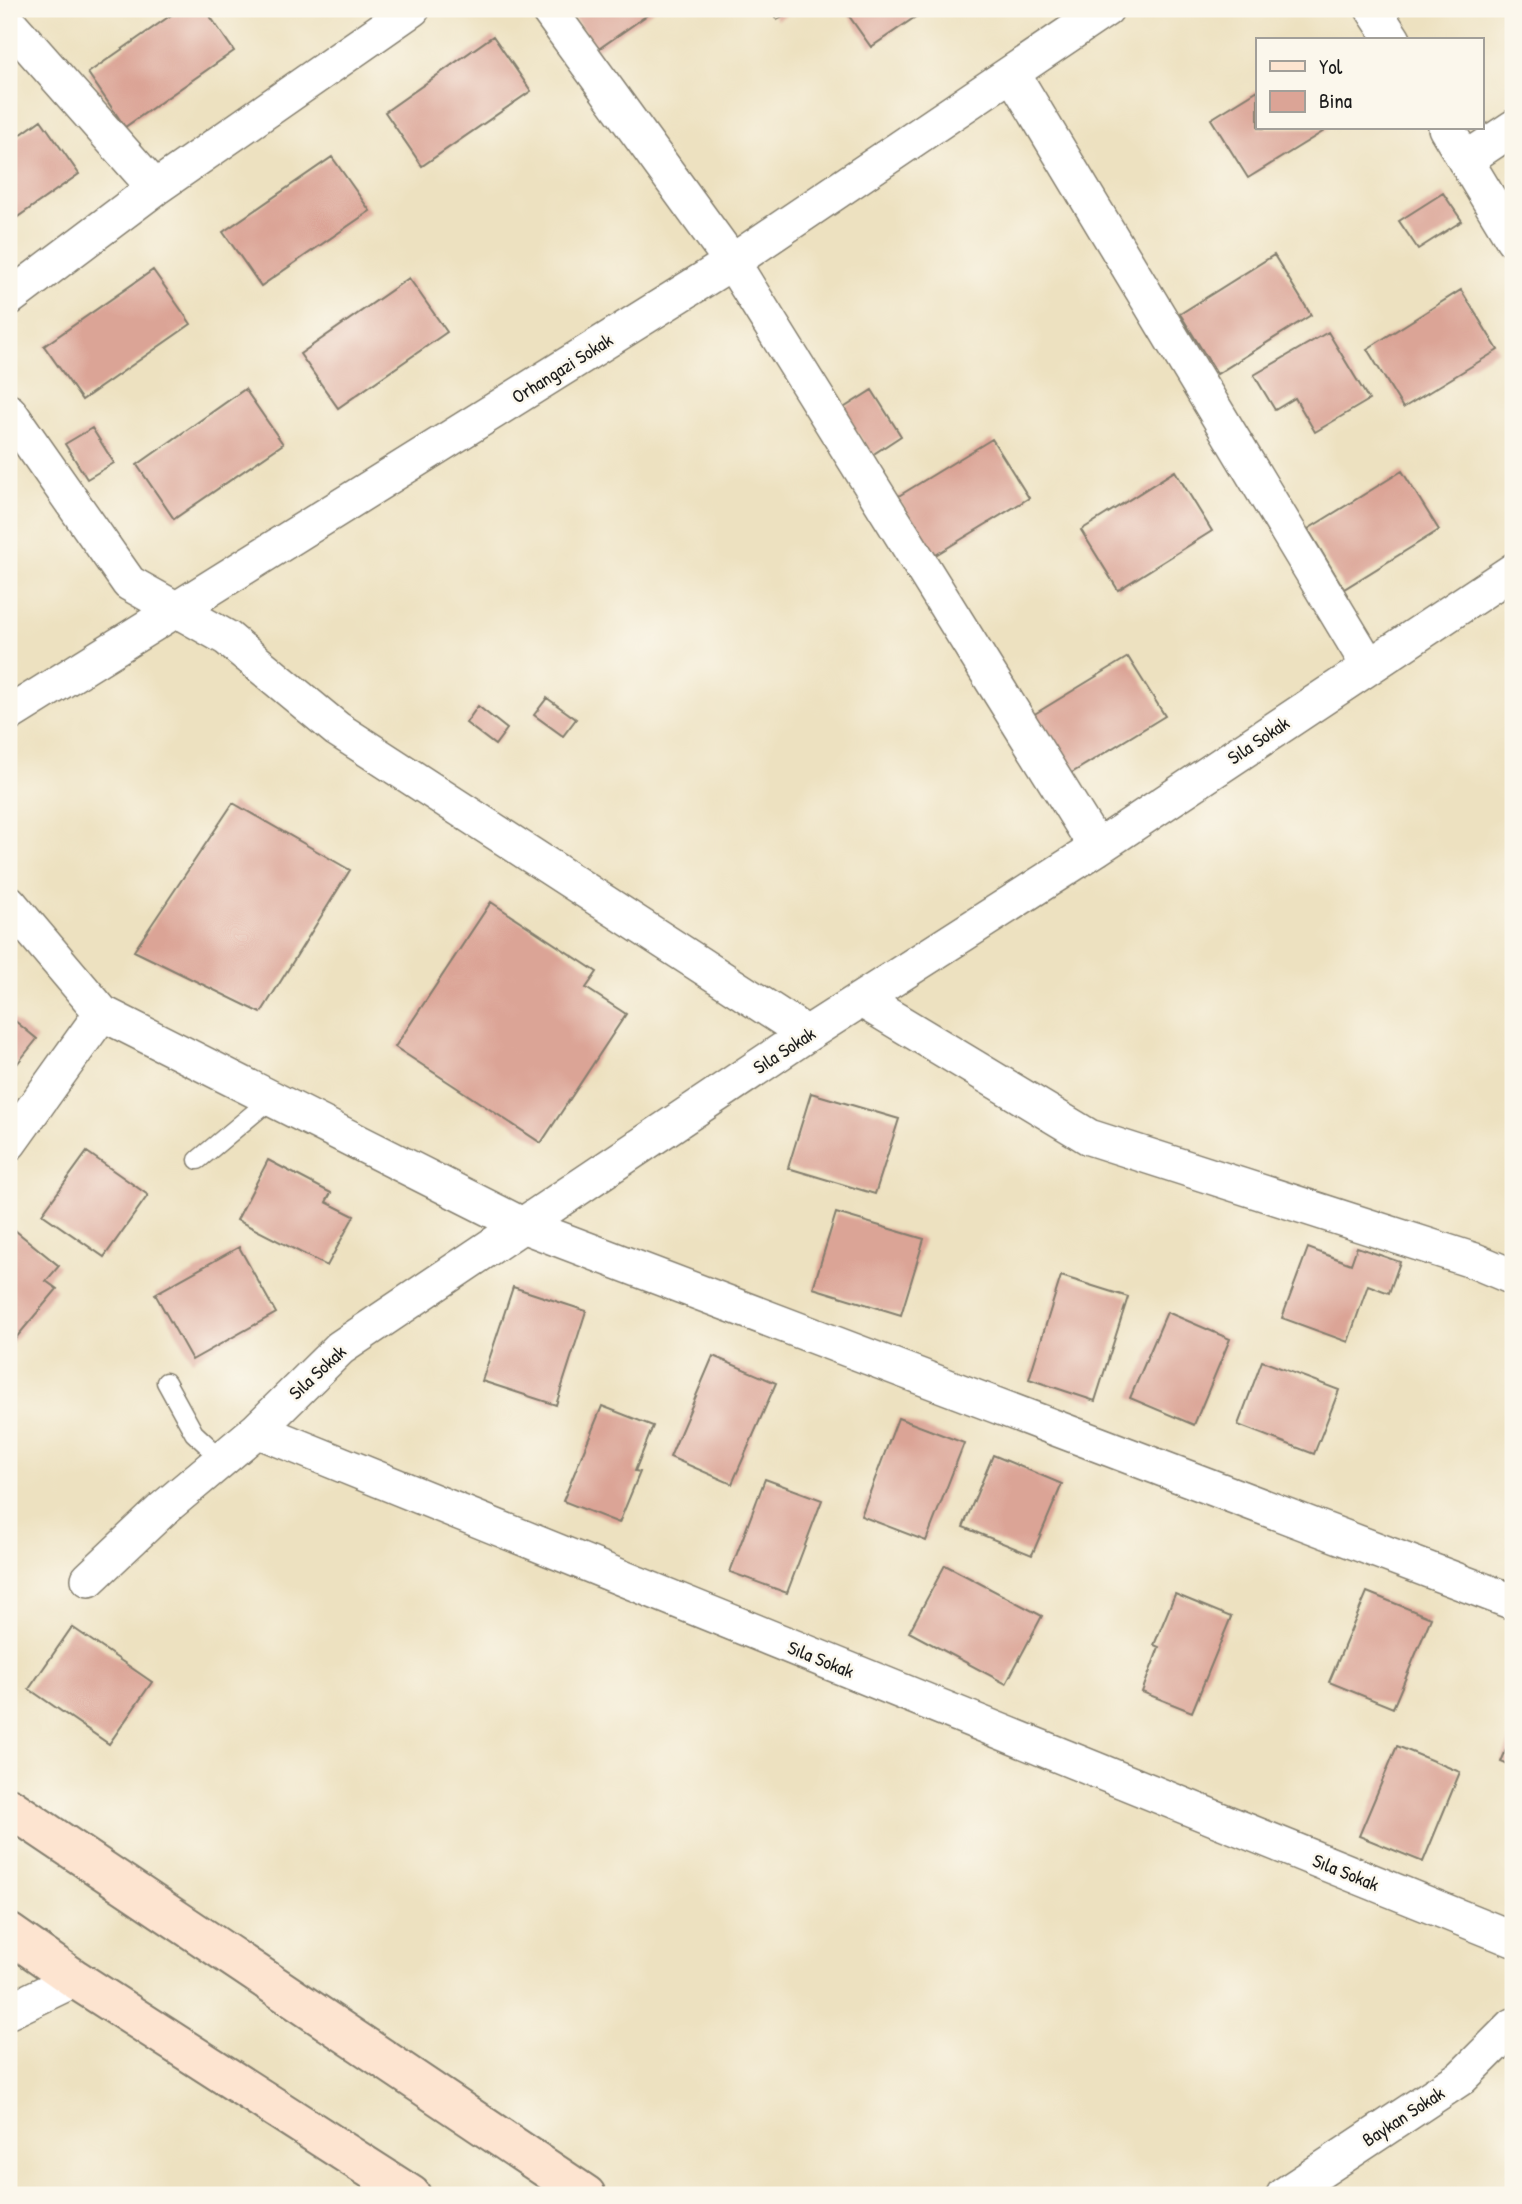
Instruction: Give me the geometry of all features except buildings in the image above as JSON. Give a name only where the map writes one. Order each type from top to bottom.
[{"type":"main road","points":[[9,1807],[586,2195]]},
{"type":"main road","points":[[9,1933],[75,1979],[411,2195]]},
{"type":"street","points":[[9,298],[155,188],[412,9]]},
{"type":"street","points":[[548,9],[732,262],[1097,848]]},
{"type":"street","name":"Orhangazi Sokak","points":[[9,714],[732,262],[1106,9]]},
{"type":"street","points":[[1373,9],[1392,38]]},
{"type":"street","points":[[9,23],[155,188]]},
{"type":"street","points":[[1012,73],[1369,666]]},
{"type":"street","points":[[1465,160],[1513,128]]},
{"type":"street","points":[[1447,130],[1513,239]]},
{"type":"street","points":[[9,412],[129,583],[227,638],[337,729],[807,1034]]},
{"type":"street","name":"Sıla Sokak","points":[[1513,571],[1097,848],[807,1034],[340,1348],[257,1430],[1513,1939]]},
{"type":"street","points":[[9,903],[102,1013],[522,1225],[1513,1602]]},
{"type":"street","points":[[862,1000],[1089,1137],[1475,1262],[1513,1277]]},
{"type":"street","points":[[9,1143],[102,1013]]},
{"type":"street","points":[[89,1578],[163,1509],[257,1430]]},
{"type":"street","points":[[9,2011],[75,1979]]},
{"type":"street","name":"Baykan Sokak","points":[[1284,2195],[1462,2077],[1513,2026]]},
{"type":"lane","points":[[198,1160],[271,1099]]},
{"type":"lane","points":[[166,1382],[194,1433],[222,1460]]}]
